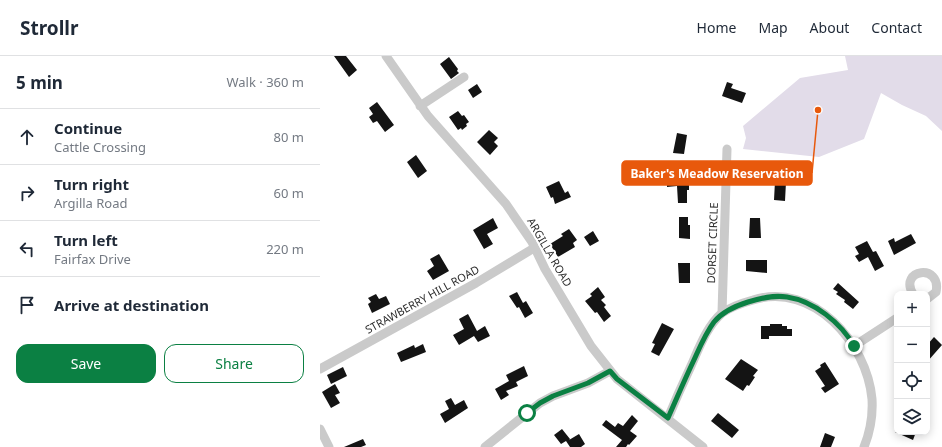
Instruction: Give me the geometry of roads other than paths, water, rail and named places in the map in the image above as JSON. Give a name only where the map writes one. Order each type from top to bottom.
[{"type":"street","name":"ARGILLA ROAD","points":[[386,56],[428,116],[506,204],[523,228],[545,269],[591,346],[610,371],[617,379],[703,447]]},
{"type":"street","points":[[420,106],[464,78]]},
{"type":"street","name":"DORSET CIRCLE","points":[[722,313],[727,149]]},
{"type":"street","name":"STRAWBERRY HILL ROAD","points":[[320,368],[476,283],[534,248]]},
{"type":"street","points":[[912,291],[910,287],[912,279],[919,273],[927,272],[935,277],[938,285],[936,292],[930,297]]},
{"type":"street","points":[[668,418],[703,340],[714,322],[722,313],[756,299],[767,297],[788,297],[807,304],[824,314],[845,333],[854,346],[864,369],[872,398],[870,429],[864,447]]},
{"type":"street","points":[[854,346],[894,320]]},
{"type":"street","points":[[485,447],[540,403],[553,396],[588,383],[610,371]]},
{"type":"street","points":[[320,430],[329,447]]},
{"type":"place","name":"Baker's Meadow Reservation","points":[[818,110]]}]
